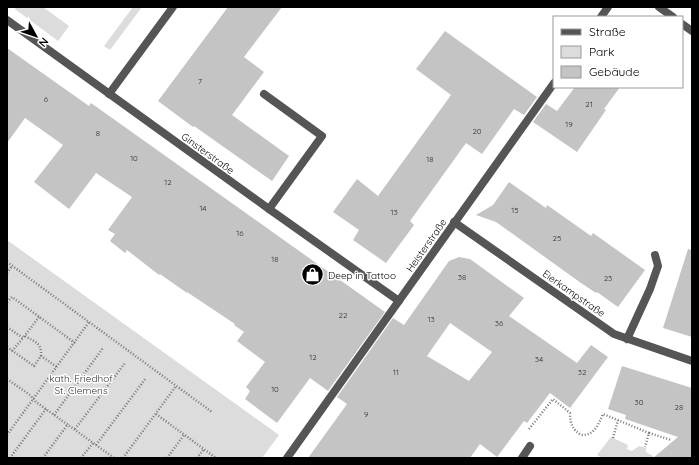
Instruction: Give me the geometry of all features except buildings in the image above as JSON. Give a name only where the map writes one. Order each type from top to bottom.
[{"type":"street","points":[[109,94],[174,7]]},
{"type":"street","points":[[602,16],[608,7]]},
{"type":"street","points":[[659,7],[672,16]]},
{"type":"street","name":"Ginsterstraße","points":[[7,20],[399,301]]},
{"type":"street","points":[[683,25],[692,31]]},
{"type":"street","name":"Heisterstraße","points":[[286,458],[553,83]]},
{"type":"street","points":[[264,94],[322,136],[269,209]]},
{"type":"street","name":"Eierkampstraße","points":[[454,222],[614,334],[692,361]]},
{"type":"street","points":[[627,338],[650,289],[658,266],[655,255]]},
{"type":"street","points":[[522,458],[530,446]]},
{"type":"path","points":[[7,262],[212,412]]},
{"type":"path","points":[[7,273],[12,266]]},
{"type":"path","points":[[7,302],[12,297],[74,343]]},
{"type":"path","points":[[12,351],[39,317]]},
{"type":"path","points":[[7,435],[89,322]]},
{"type":"path","points":[[7,327],[40,346],[41,356],[34,366],[7,347]]},
{"type":"path","points":[[54,415],[103,348]]},
{"type":"path","points":[[41,356],[57,367]]},
{"type":"path","points":[[74,429],[124,363]]},
{"type":"path","points":[[96,445],[146,378]]},
{"type":"path","points":[[7,379],[114,458]]},
{"type":"path","points":[[123,458],[176,386]]},
{"type":"path","points":[[530,446],[526,433],[553,399],[570,413],[572,427],[580,435],[589,434],[595,430],[603,414],[649,433],[671,440]]},
{"type":"path","points":[[10,458],[46,409]]},
{"type":"path","points":[[156,414],[216,458]]},
{"type":"path","points":[[613,438],[618,420]]},
{"type":"path","points":[[43,458],[68,424]]},
{"type":"path","points":[[645,447],[649,433]]},
{"type":"path","points":[[167,458],[184,435]]},
{"type":"path","points":[[82,458],[93,443]]},
{"type":"path","points":[[197,458],[204,449]]},
{"type":"green space","points":[[16,7],[43,7],[69,26],[58,41],[15,9]]},
{"type":"green space","points":[[133,7],[142,7],[110,50],[104,46]]},
{"type":"green space","name":"kath. Friedhof St. Clemens","points":[[7,240],[279,435],[262,458],[7,458]]},
{"type":"green space","points":[[611,437],[628,445],[627,449],[632,451],[639,446],[646,448],[646,452],[653,456],[652,458],[602,458],[597,455]]},
{"type":"place","name":"Deep in Tattoo","points":[[312,275]]}]
